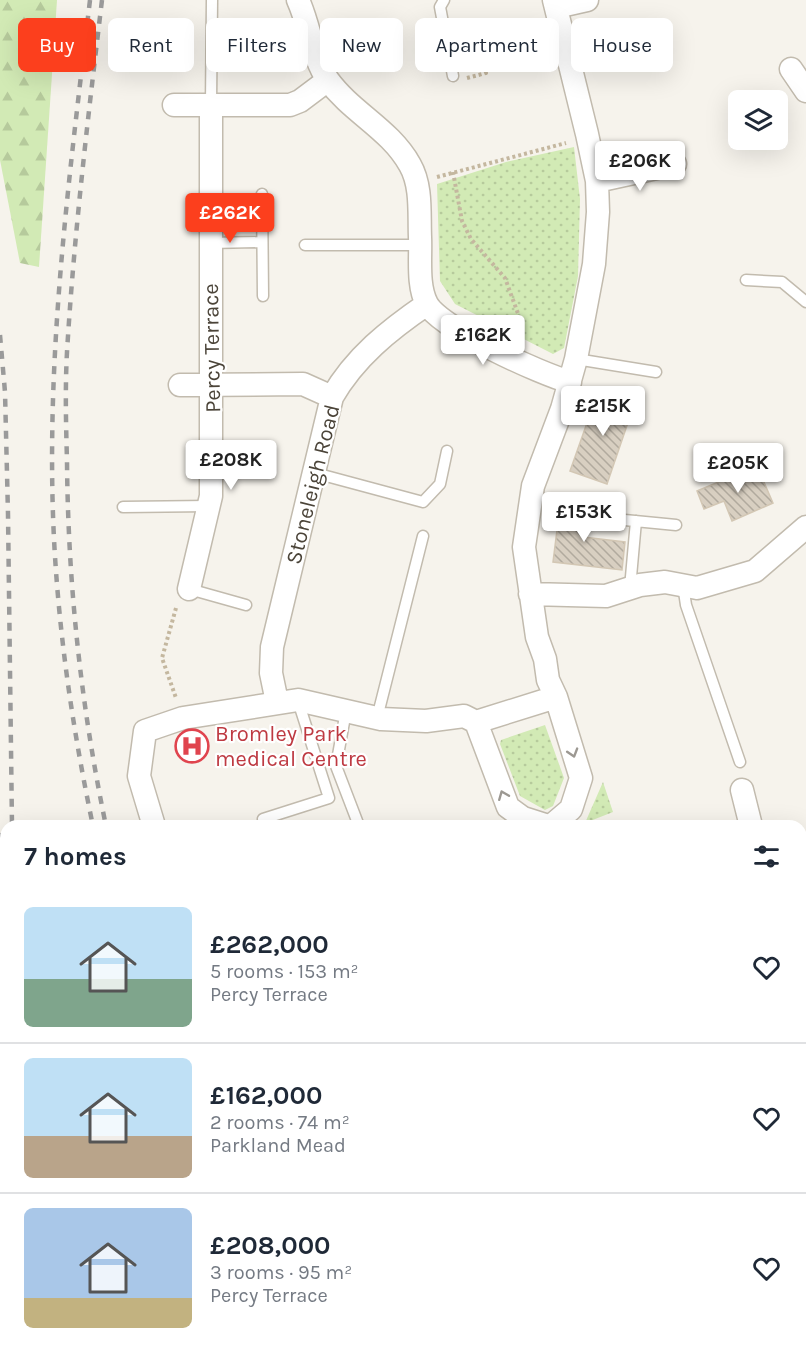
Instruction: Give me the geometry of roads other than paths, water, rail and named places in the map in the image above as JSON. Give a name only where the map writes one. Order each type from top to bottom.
[{"type":"street","points":[[298,0],[305,15],[318,61],[328,80],[343,97],[388,135],[410,165],[416,179],[422,282],[427,304],[441,319],[516,361],[570,382]]},
{"type":"street","points":[[557,820],[571,809],[581,778],[556,697],[548,680],[545,659],[537,637],[524,547],[533,486],[570,382],[594,264],[598,212],[597,181],[555,4],[587,0]]},
{"type":"street","points":[[791,69],[806,91]]},
{"type":"street","points":[[174,105],[290,105],[300,101],[328,80]]},
{"type":"street","name":"Percy Terrace","points":[[189,589],[209,506],[213,385],[210,243],[211,104]]},
{"type":"street","points":[[597,181],[675,164]]},
{"type":"street","name":"Stoneleigh Road","points":[[287,701],[271,673],[272,647],[332,397],[343,378],[372,346],[427,304]]},
{"type":"street","points":[[180,385],[303,384],[332,397]]},
{"type":"street","points":[[530,594],[606,596],[630,588],[665,582],[697,588],[755,571],[806,527]]},
{"type":"street","points":[[476,722],[556,697]]},
{"type":"street","points":[[152,820],[139,776],[145,731],[183,718],[287,701],[377,718],[426,721],[464,716],[476,722],[508,807],[530,820]]},
{"type":"street","points":[[742,790],[750,820]]},
{"type":"lane","points":[[211,104],[212,0]]},
{"type":"lane","points":[[444,0],[440,7],[453,76]]},
{"type":"lane","points":[[262,194],[263,296]]},
{"type":"lane","points":[[210,243],[262,242]]},
{"type":"lane","points":[[305,245],[421,245]]},
{"type":"lane","points":[[746,280],[782,282],[806,302]]},
{"type":"lane","points":[[576,359],[656,372]]},
{"type":"lane","points":[[315,473],[423,502],[440,484],[447,451]]},
{"type":"lane","points":[[123,507],[209,506]]},
{"type":"lane","points":[[604,518],[676,525]]},
{"type":"lane","points":[[630,588],[636,521]]},
{"type":"lane","points":[[377,718],[423,536]]},
{"type":"lane","points":[[683,585],[686,605],[740,762]]},
{"type":"lane","points":[[189,589],[246,605]]},
{"type":"lane","points":[[263,819],[329,798],[287,701]]},
{"type":"lane","points":[[346,711],[336,766],[357,820]]},
{"type":"railway","points":[[90,0],[61,269],[56,336],[52,471],[56,575],[63,647],[73,719],[92,820]]},
{"type":"railway","points":[[102,0],[73,264],[66,407],[73,599],[83,690],[105,820]]},
{"type":"railway","points":[[0,335],[5,392],[8,514],[12,820]]},
{"type":"place","name":"Bromley Park medical Centre","points":[[192,746]]}]
